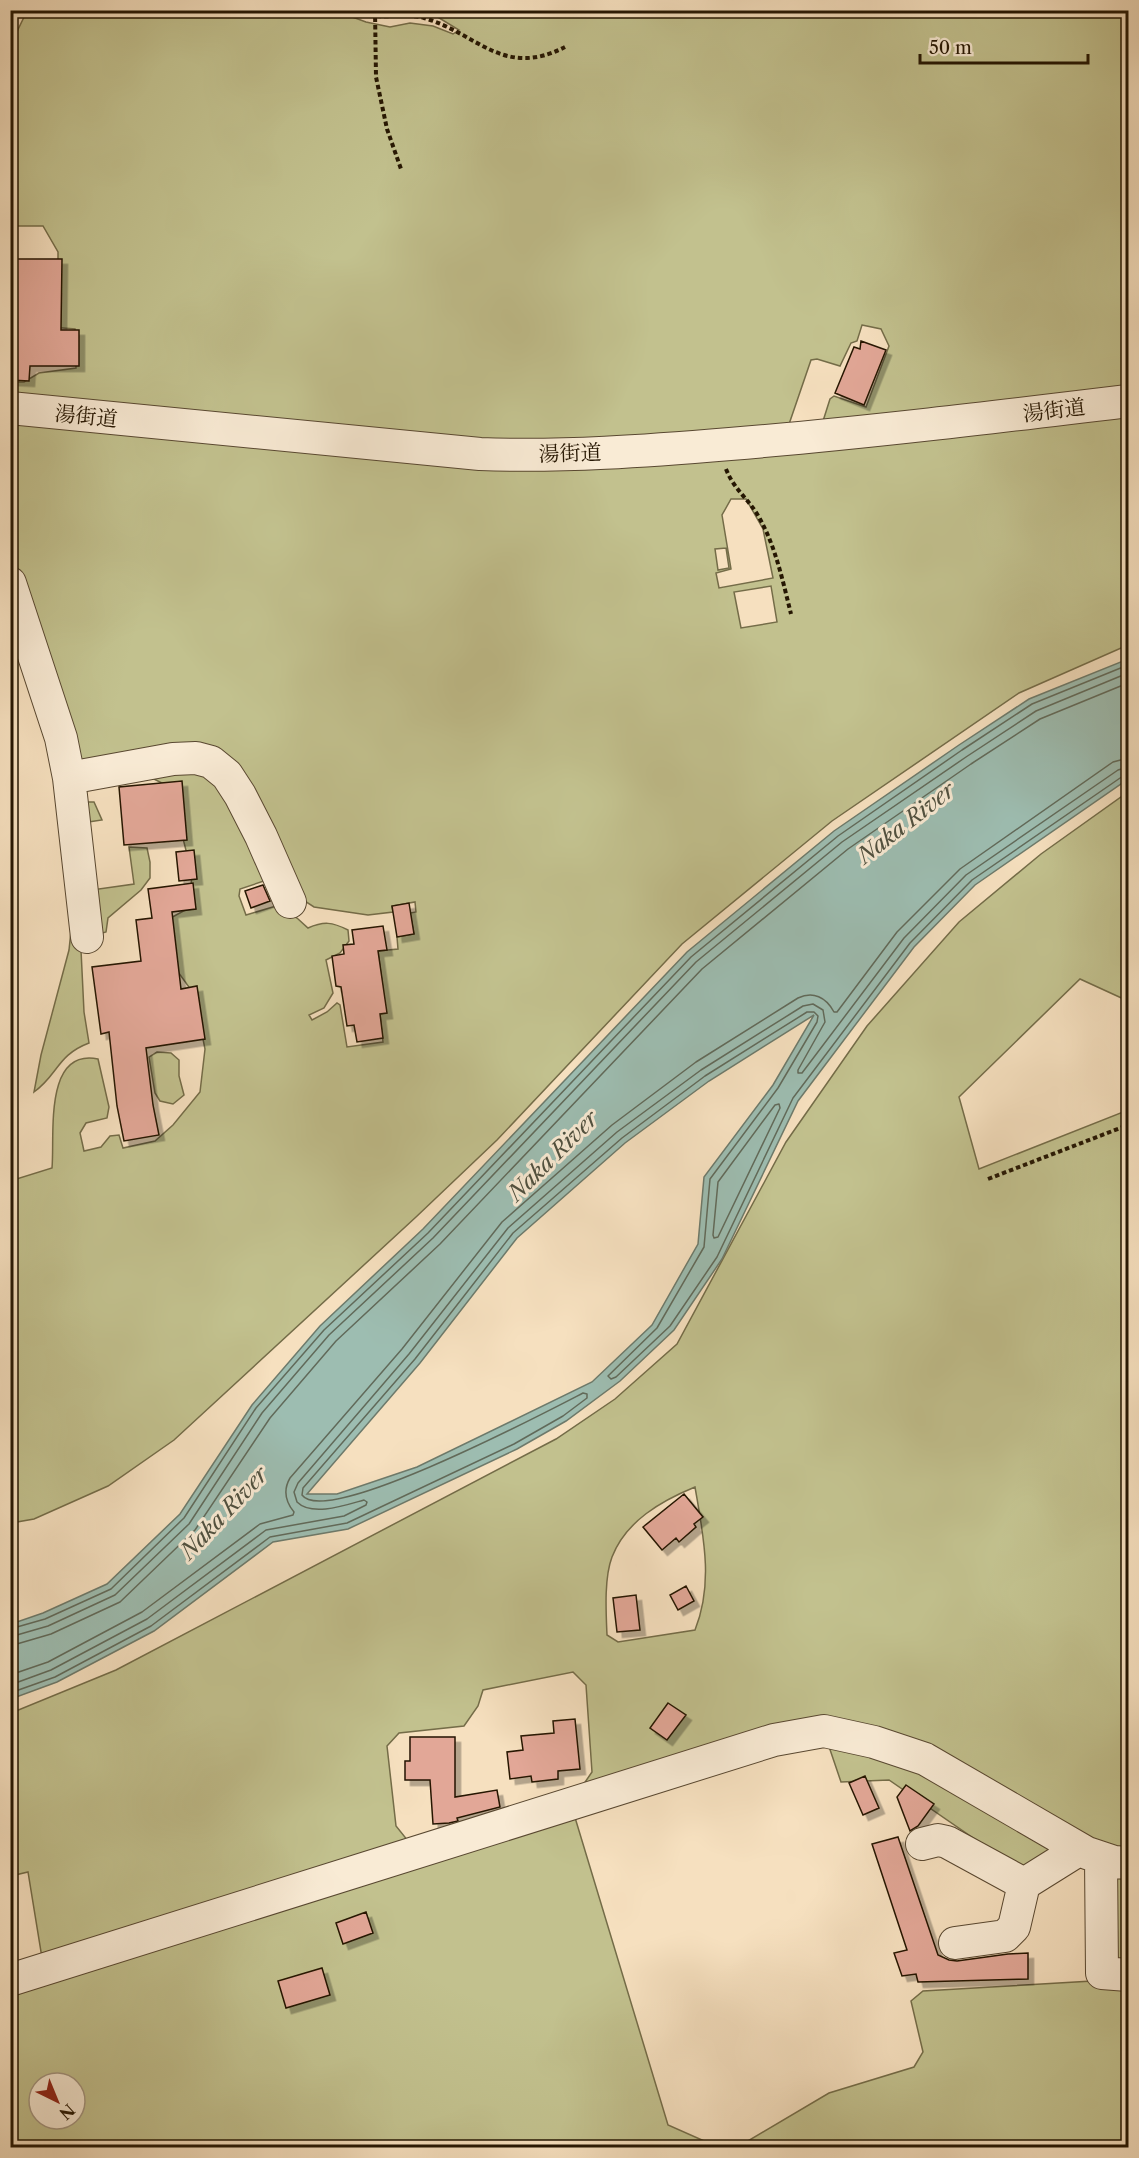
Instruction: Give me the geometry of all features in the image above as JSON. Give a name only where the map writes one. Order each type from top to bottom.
[{"type":"street","name":"湯街道","points":[[10,408],[508,455],[645,450],[836,435],[1128,401]]},
{"type":"street","points":[[10,583],[58,728],[69,778],[87,937]]},
{"type":"street","points":[[69,778],[173,759],[196,758],[211,762],[227,775],[240,795],[290,902]]},
{"type":"street","points":[[10,1980],[774,1740],[824,1731],[874,1742],[925,1759],[1103,1856]]},
{"type":"street","points":[[922,1844],[938,1840],[947,1842],[1024,1884],[1103,1856]]},
{"type":"street","points":[[1103,1856],[1102,1973],[1128,1975]]},
{"type":"street","points":[[955,1943],[1005,1936],[1014,1927],[1024,1884]]},
{"type":"path","points":[[355,10],[421,17],[442,24],[489,50],[521,58],[547,56],[565,47]]},
{"type":"path","points":[[400,16],[407,10]]},
{"type":"path","points":[[375,13],[376,77],[387,129],[401,169]]},
{"type":"path","points":[[723,444],[725,466],[732,484],[760,518],[770,539],[791,614]]},
{"type":"path","points":[[988,1179],[1128,1125]]},
{"type":"shaded area","points":[[27,11],[336,11],[366,22],[390,27],[410,23],[433,26],[453,34],[459,30],[436,16],[419,11],[1128,11],[1128,645],[1019,693],[832,821],[682,944],[497,1140],[174,1440],[108,1486],[34,1519],[11,1523],[10,1181],[52,1168],[53,1117],[56,1097],[60,1080],[68,1067],[80,1059],[98,1059],[109,1107],[107,1118],[86,1123],[80,1133],[84,1151],[101,1147],[110,1136],[119,1135],[123,1148],[155,1141],[173,1125],[200,1092],[205,1049],[194,994],[173,965],[167,920],[189,908],[192,874],[170,787],[150,777],[79,767],[11,562],[11,382],[24,382],[39,373],[76,368],[75,329],[26,325],[58,297],[58,252],[43,226],[11,226],[11,44]],"holes":[[[862,325],[881,329],[889,346],[866,407],[834,396],[830,399],[817,440],[786,433],[811,360],[817,359],[840,366],[851,343],[857,341]],[[731,499],[746,499],[763,529],[773,578],[719,588],[716,573],[731,569],[722,515]],[[726,548],[729,568],[718,570],[715,549]],[[771,586],[777,622],[741,628],[734,592]],[[285,874],[297,896],[314,907],[368,915],[393,912],[392,906],[415,902],[416,912],[410,913],[414,934],[397,937],[398,949],[378,951],[386,1013],[380,1014],[383,1042],[347,1047],[340,1005],[337,1003],[327,1012],[312,1020],[309,1015],[324,1008],[333,993],[326,960],[340,953],[349,941],[348,930],[328,923],[308,928],[297,918],[276,906],[246,915],[239,896],[240,889]]]},
{"type":"shaded area","points":[[56,740],[81,950],[84,1012],[89,1043],[70,1053],[42,1086],[34,1092],[41,1055],[69,950],[71,931],[56,777]]},
{"type":"shaded area","points":[[1128,792],[1128,1001],[1080,979],[959,1097],[979,1169],[1128,1110],[1128,1854],[1052,1850],[1024,1873],[889,1780],[841,1782],[822,1726],[570,1801],[668,2125],[720,2148],[11,2147],[11,1967],[42,1958],[28,1872],[11,1876],[11,1713],[116,1670],[556,1439],[615,1399],[677,1344],[786,1142],[867,1026],[959,922],[1041,854]],"holes":[[[695,1487],[704,1541],[704,1594],[695,1630],[618,1642],[607,1635],[606,1606],[609,1565],[618,1544],[635,1523],[657,1506]],[[573,1672],[586,1685],[592,1772],[581,1788],[408,1841],[396,1826],[387,1746],[399,1733],[464,1726],[478,1706],[483,1690]]]},
{"type":"shaded area","points":[[81,802],[94,802],[102,820],[82,823],[92,890],[134,884],[129,847],[147,848],[150,862],[150,878],[141,890],[108,918],[106,932],[99,934],[91,926],[75,809]]},
{"type":"shaded area","points":[[157,1052],[171,1053],[179,1060],[179,1076],[184,1095],[173,1104],[160,1101],[155,1093],[149,1057]]},
{"type":"shaded area","points":[[1128,1872],[1128,2147],[736,2148],[829,2093],[914,2067],[923,2052],[911,2001],[923,1991],[1109,1980],[1111,1874]]},
{"type":"water","name":"Naka River","points":[[1128,659],[1128,779],[975,885],[914,947],[798,1101],[722,1259],[674,1330],[620,1381],[566,1421],[517,1449],[348,1529],[273,1542],[154,1631],[57,1682],[11,1699],[11,1624],[43,1613],[107,1584],[180,1514],[252,1405],[320,1326],[423,1229],[687,952],[834,831],[1029,699]],"holes":[[[814,1015],[773,1085],[704,1177],[698,1244],[652,1325],[592,1382],[417,1467],[337,1494],[307,1494],[420,1363],[517,1238],[625,1143],[709,1081]]]},
{"type":"building","points":[[10,259],[62,259],[61,330],[79,330],[79,366],[30,366],[29,381],[10,380]]},
{"type":"building","points":[[861,341],[886,350],[864,405],[835,393],[854,347],[860,349]]},
{"type":"building","points":[[182,781],[187,840],[124,845],[119,787]]},
{"type":"building","points":[[194,850],[197,879],[179,881],[176,852]]},
{"type":"building","points":[[193,883],[196,909],[172,912],[181,989],[197,986],[205,1039],[146,1048],[159,1135],[124,1141],[117,1106],[109,1032],[101,1034],[92,967],[141,961],[136,920],[152,918],[148,889]]},
{"type":"building","points":[[263,885],[270,901],[251,908],[245,891]]},
{"type":"building","points":[[409,903],[414,934],[397,937],[392,906]]},
{"type":"building","points":[[383,926],[387,950],[378,951],[387,1013],[380,1014],[383,1038],[357,1042],[354,1025],[347,1026],[341,987],[336,986],[332,956],[344,954],[343,945],[354,944],[352,930]]},
{"type":"building","points":[[684,1494],[703,1517],[694,1524],[696,1527],[679,1542],[676,1538],[662,1550],[643,1527]]},
{"type":"building","points":[[686,1586],[694,1601],[678,1610],[670,1595]]},
{"type":"building","points":[[636,1595],[640,1630],[617,1632],[613,1598]]},
{"type":"building","points":[[668,1703],[686,1715],[667,1740],[650,1728]]},
{"type":"building","points":[[575,1719],[580,1769],[558,1771],[558,1779],[532,1782],[531,1776],[510,1779],[507,1752],[523,1750],[521,1736],[554,1733],[553,1721]]},
{"type":"building","points":[[410,1737],[455,1737],[455,1797],[497,1790],[500,1807],[457,1818],[458,1821],[433,1824],[430,1780],[405,1780],[405,1761],[410,1761]]},
{"type":"building","points":[[865,1776],[879,1808],[863,1815],[849,1783]]},
{"type":"building","points":[[906,1785],[934,1804],[918,1826],[910,1831],[897,1797]]},
{"type":"building","points":[[898,1837],[938,1955],[957,1961],[1028,1953],[1028,1979],[918,1982],[916,1974],[902,1976],[894,1953],[907,1950],[872,1844]]},
{"type":"building","points":[[366,1912],[373,1933],[343,1944],[336,1923]]},
{"type":"building","points":[[322,1968],[330,1995],[286,2008],[278,1981]]}]
